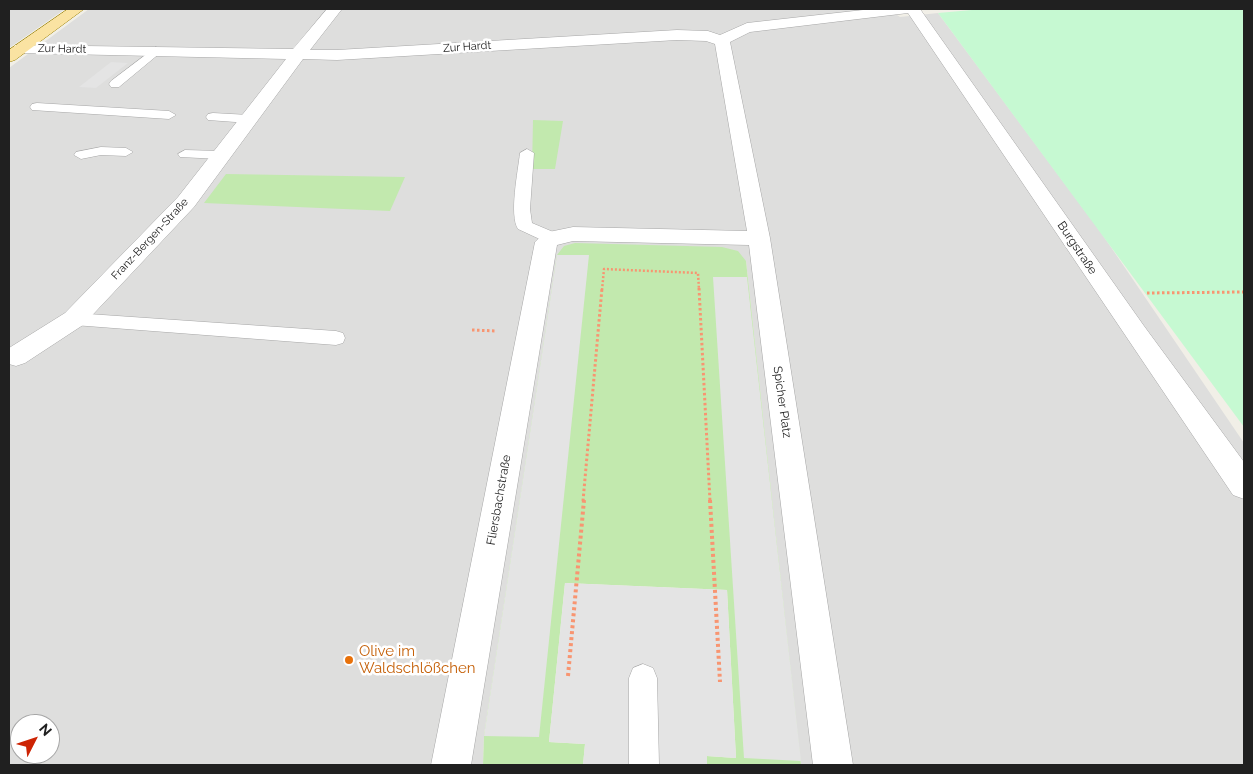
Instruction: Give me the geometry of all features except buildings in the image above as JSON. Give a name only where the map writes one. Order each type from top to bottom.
[{"type":"main road","points":[[15,52],[77,9]]},
{"type":"street","name":"Franz-Bergen-Straße","points":[[16,356],[74,319],[186,202],[300,54],[326,17],[335,9]]},
{"type":"street","points":[[722,41],[729,34],[747,28],[907,9]]},
{"type":"street","name":"Burgstraße","points":[[912,9],[924,23],[1109,294],[1244,486]]},
{"type":"street","name":"Zur Hardt","points":[[15,52],[156,51],[337,55],[693,34],[722,41]]},
{"type":"street","name":"Spicher Platz","points":[[722,41],[759,238],[833,765]]},
{"type":"street","points":[[552,238],[573,234],[759,238]]},
{"type":"street","name":"Fliersbachstraße","points":[[451,765],[544,248],[552,238]]},
{"type":"lane","points":[[115,84],[156,51]]},
{"type":"lane","points":[[37,107],[168,115]]},
{"type":"lane","points":[[213,117],[250,119]]},
{"type":"lane","points":[[81,155],[101,151],[126,152]]},
{"type":"lane","points":[[527,153],[522,209],[524,226],[552,238]]},
{"type":"lane","points":[[185,154],[220,156]]},
{"type":"lane","points":[[74,319],[336,338]]},
{"type":"lane","points":[[643,678],[644,765]]},
{"type":"path","points":[[568,676],[604,269],[698,273],[720,682]]},
{"type":"path","points":[[1109,294],[1244,292]]},
{"type":"shaded area","points":[[9,9],[65,9],[9,48]]},
{"type":"shaded area","points":[[89,9],[888,9],[900,17],[938,13],[1100,231],[1244,443],[1244,765],[801,765],[746,261],[557,255],[484,735],[483,765],[9,765],[9,68]]},
{"type":"shaded area","points":[[111,62],[128,63],[96,88],[79,87]]},
{"type":"shaded area","points":[[557,255],[589,255],[539,737],[484,736]]},
{"type":"shaded area","points":[[713,277],[747,277],[801,761],[744,758]]},
{"type":"shaded area","points":[[565,583],[727,590],[736,758],[707,756],[707,765],[583,765],[585,744],[549,742]]},
{"type":"green space","points":[[983,9],[1244,9],[1244,427],[938,13]]},
{"type":"green space","points":[[533,120],[563,121],[555,169],[532,169]]},
{"type":"green space","points":[[226,174],[405,177],[390,211],[204,203]]},
{"type":"green space","points":[[575,243],[722,247],[738,251],[746,261],[801,765],[707,765],[707,756],[736,758],[727,590],[565,583],[549,742],[585,744],[583,765],[483,765],[484,736],[557,255],[564,246]]},
{"type":"place","name":"Olive im Waldschlößchen","points":[[349,660]]}]
